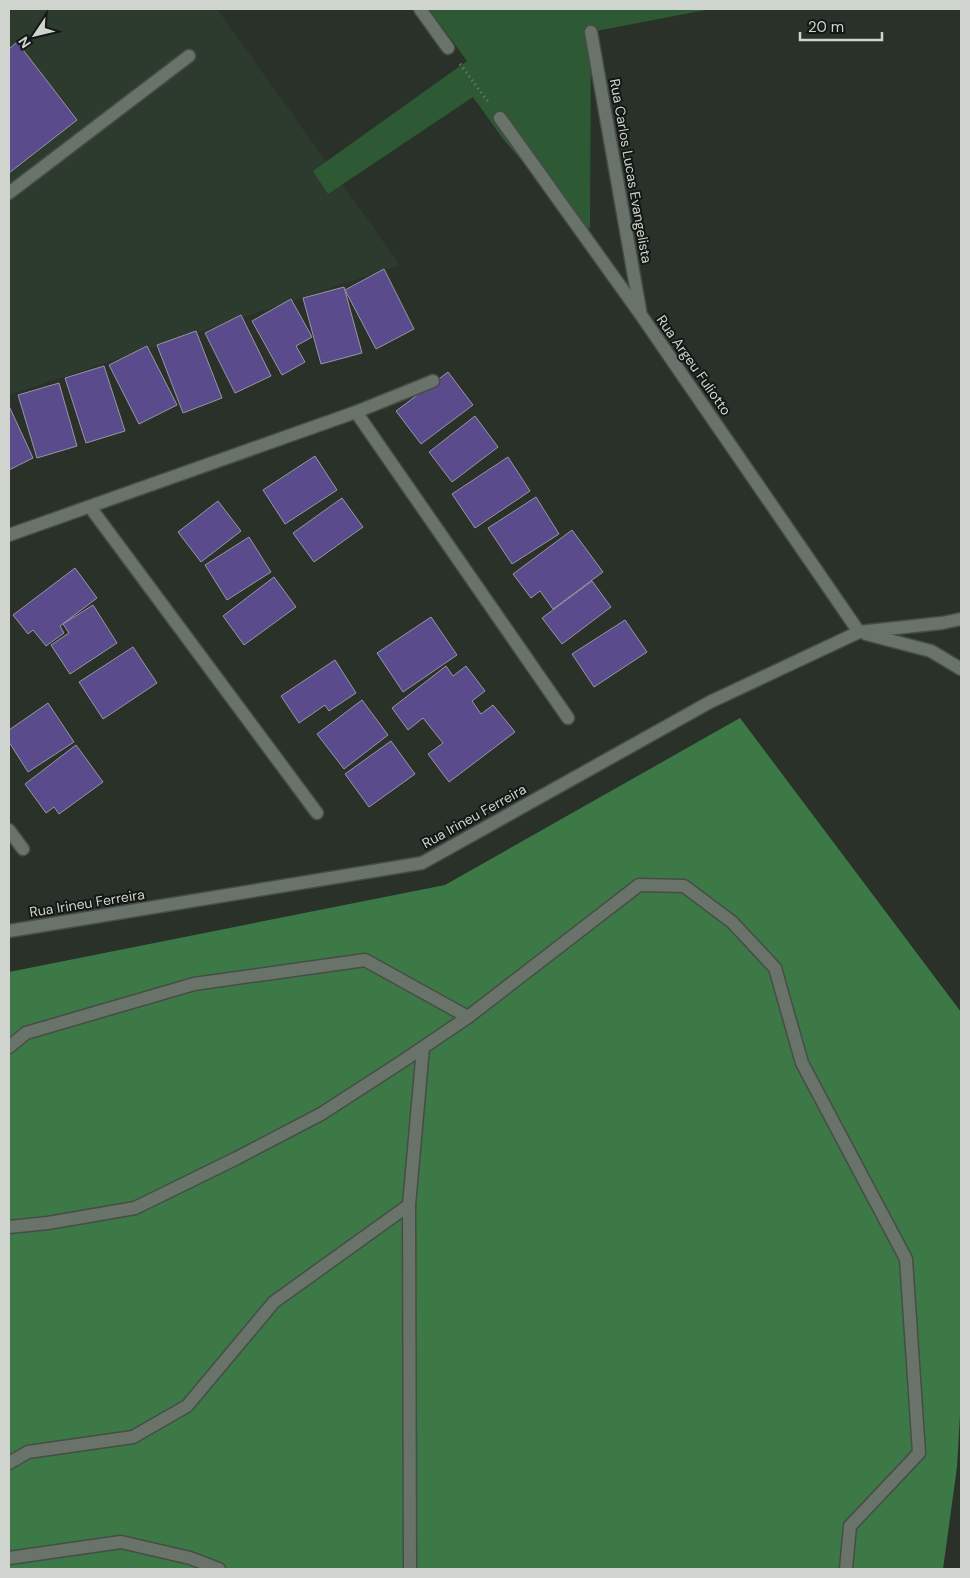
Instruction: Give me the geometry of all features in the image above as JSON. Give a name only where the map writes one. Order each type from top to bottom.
[{"type":"street","points":[[420,9],[448,48]]},
{"type":"street","name":"Rua Carlos Lucas Evangelista","points":[[591,32],[641,315]]},
{"type":"street","points":[[9,193],[189,56]]},
{"type":"street","name":"Rua Argeu Fuliotto","points":[[500,118],[641,315],[859,632]]},
{"type":"street","points":[[9,535],[356,412],[433,382]]},
{"type":"street","points":[[356,412],[568,718]]},
{"type":"street","points":[[90,506],[317,812]]},
{"type":"street","name":"Rua Irineu Ferreira","points":[[9,931],[422,862],[710,702],[859,632],[942,623],[961,619]]},
{"type":"street","points":[[859,632],[931,651],[961,669]]},
{"type":"street","points":[[9,830],[23,849]]},
{"type":"street","points":[[9,1227],[48,1224],[135,1208],[237,1158],[322,1114],[423,1048],[468,1017],[639,885],[684,886],[732,922],[775,968],[802,1063],[906,1259],[920,1453],[850,1526],[846,1569]]},
{"type":"street","points":[[9,1047],[26,1033],[194,984],[365,960],[468,1017]]},
{"type":"street","points":[[410,1569],[409,1205],[423,1048]]},
{"type":"street","points":[[9,1463],[28,1452],[133,1437],[187,1406],[274,1302],[409,1205]]},
{"type":"street","points":[[9,1558],[121,1542],[190,1558],[219,1569]]},
{"type":"path","points":[[448,48],[500,118]]},
{"type":"shaded area","points":[[9,9],[217,9],[400,265],[9,395]]},
{"type":"green space","points":[[429,9],[711,9],[591,32],[590,228],[581,230],[503,139],[473,97],[328,194],[313,171],[467,61]]},
{"type":"green space","points":[[740,718],[961,1012],[961,1398],[957,1467],[943,1569],[9,1569],[9,972],[445,885]]},
{"type":"building","points":[[17,42],[77,120],[9,173],[9,49]]},
{"type":"building","points":[[384,269],[414,329],[376,349],[345,290]]},
{"type":"building","points":[[344,287],[362,353],[321,364],[303,298]]},
{"type":"building","points":[[291,299],[312,337],[296,346],[305,362],[282,375],[252,321]]},
{"type":"building","points":[[241,315],[271,376],[235,393],[205,333]]},
{"type":"building","points":[[196,331],[222,398],[183,413],[157,345]]},
{"type":"building","points":[[147,346],[177,405],[139,424],[109,365]]},
{"type":"building","points":[[104,366],[125,431],[86,443],[65,378]]},
{"type":"building","points":[[448,372],[473,405],[421,444],[396,411]]},
{"type":"building","points":[[59,383],[77,446],[37,458],[18,395]]},
{"type":"building","points":[[9,406],[33,458],[9,470]]},
{"type":"building","points":[[475,416],[498,447],[452,482],[429,452]]},
{"type":"building","points":[[315,456],[337,490],[285,524],[263,490]]},
{"type":"building","points":[[508,457],[530,491],[475,528],[452,494]]},
{"type":"building","points":[[536,497],[559,534],[512,564],[488,528]]},
{"type":"building","points":[[342,498],[363,527],[314,562],[293,533]]},
{"type":"building","points":[[218,501],[241,531],[201,562],[178,532]]},
{"type":"building","points":[[572,530],[603,572],[553,609],[540,591],[531,598],[513,574]]},
{"type":"building","points":[[249,537],[271,572],[227,600],[205,565]]},
{"type":"building","points":[[75,568],[97,598],[60,626],[64,633],[46,646],[33,630],[28,634],[13,615]]},
{"type":"building","points":[[274,577],[296,607],[244,645],[223,616]]},
{"type":"building","points":[[592,581],[611,607],[562,644],[542,618]]},
{"type":"building","points":[[93,605],[117,643],[70,674],[51,645],[69,633],[63,624]]},
{"type":"building","points":[[431,617],[457,655],[403,692],[377,653]]},
{"type":"building","points":[[625,620],[647,652],[594,687],[572,654]]},
{"type":"building","points":[[133,647],[157,683],[103,719],[79,682]]},
{"type":"building","points":[[335,660],[356,693],[329,711],[325,705],[299,723],[281,696]]},
{"type":"building","points":[[446,666],[453,676],[466,666],[485,691],[472,701],[481,714],[493,705],[515,732],[449,782],[428,754],[443,743],[423,718],[408,730],[392,708]]},
{"type":"building","points":[[362,700],[388,735],[344,769],[317,734]]},
{"type":"building","points":[[48,703],[74,742],[28,772],[9,742],[9,730]]},
{"type":"building","points":[[391,741],[415,774],[369,807],[345,774]]},
{"type":"building","points":[[76,745],[103,782],[59,814],[54,807],[46,813],[25,784]]}]
